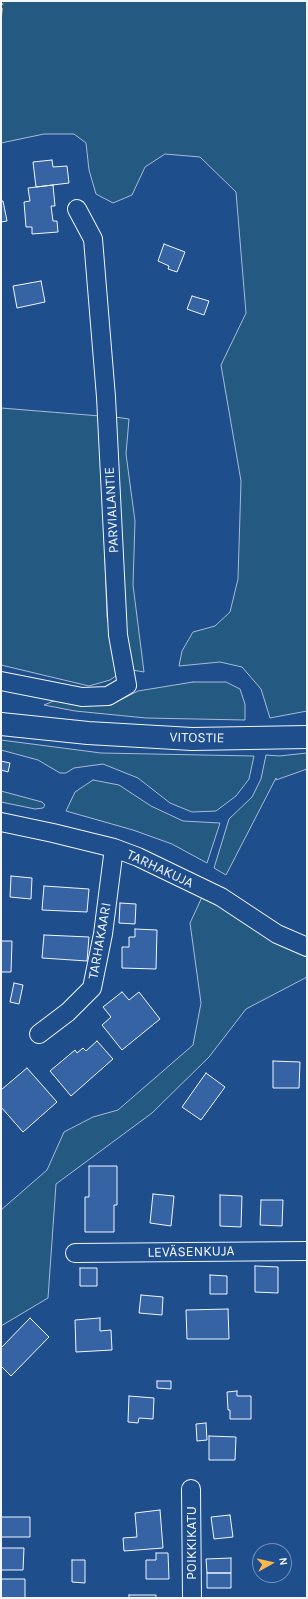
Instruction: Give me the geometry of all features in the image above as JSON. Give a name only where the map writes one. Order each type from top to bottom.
[{"type":"main road","name":"VITOSTIE","points":[[1,710],[37,717],[88,733]]},
{"type":"main road","name":"VITOSTIE","points":[[1,724],[88,733],[192,739],[307,737]]},
{"type":"street","name":"PARVIALANTIE","points":[[1,681],[82,697],[108,696],[127,685],[118,635],[106,397],[93,239],[76,208]]},
{"type":"street","name":"TARHAKUJA","points":[[1,822],[114,848],[138,857],[221,897],[277,934],[307,947]]},
{"type":"street","name":"TARHAKAARI","points":[[39,1034],[68,1012],[92,988],[103,934],[114,848]]},
{"type":"street","name":"LEVÄSENKUJA","points":[[75,1253],[307,1251]]},
{"type":"street","name":"POIKKIKATU","points":[[191,1489],[192,1598]]},
{"type":"shaded area","points":[[1,1],[307,1],[307,711],[270,718],[261,689],[242,667],[220,662],[179,666],[182,651],[193,632],[215,626],[230,612],[238,579],[241,481],[221,365],[246,313],[236,192],[200,157],[165,154],[145,167],[132,195],[113,203],[96,194],[89,170],[86,143],[74,134],[44,134],[1,143]]},
{"type":"shaded area","points":[[1,408],[100,416],[107,617],[120,673],[110,680],[89,686],[1,665]]},
{"type":"shaded area","points":[[115,417],[129,419],[126,454],[135,521],[133,585],[144,672],[132,670],[122,610]]},
{"type":"shaded area","points":[[193,682],[226,682],[240,689],[245,704],[245,720],[146,718],[75,711],[44,705],[56,700],[116,702],[138,691]]},
{"type":"shaded area","points":[[1,740],[101,753],[254,756],[249,779],[236,796],[216,811],[192,812],[170,803],[138,778],[103,764],[74,768],[66,773],[60,773],[38,760],[1,750]]},
{"type":"shaded area","points":[[307,753],[307,769],[276,780],[276,778],[226,875],[214,868],[229,819],[252,797],[261,779],[266,755],[279,756]]},
{"type":"shaded area","points":[[93,780],[119,785],[151,806],[183,821],[220,823],[207,863],[172,844],[133,830],[66,811],[75,792]]},
{"type":"shaded area","points":[[1,791],[42,802],[45,805],[43,808],[35,809],[1,802]]},
{"type":"shaded area","points":[[203,895],[307,957],[307,977],[246,1009],[209,1057],[152,1113],[56,1184],[48,1298],[1,1326],[1,1210],[47,1170],[64,1132],[93,1117],[118,1110],[193,1045],[201,1003],[190,923]]},
{"type":"building","points":[[52,160],[53,167],[67,166],[69,183],[36,187],[33,162]]},
{"type":"building","points":[[53,185],[55,206],[51,206],[53,221],[57,221],[58,232],[32,234],[32,227],[26,227],[24,202],[30,201],[28,188]]},
{"type":"building","points":[[1,201],[3,201],[7,221],[1,222]]},
{"type":"building","points":[[164,244],[185,252],[177,272],[168,269],[169,266],[158,261]]},
{"type":"building","points":[[41,281],[45,302],[17,308],[13,286]]},
{"type":"building","points":[[192,296],[209,301],[204,315],[187,309]]},
{"type":"building","points":[[1,761],[10,763],[8,772],[1,770]]},
{"type":"building","points":[[11,876],[32,878],[31,899],[10,897]]},
{"type":"building","points":[[44,886],[89,889],[87,912],[42,910]]},
{"type":"building","points":[[120,903],[136,904],[135,924],[119,923]]},
{"type":"building","points":[[135,929],[157,930],[156,969],[122,968],[122,947],[129,947],[129,937],[135,937]]},
{"type":"building","points":[[44,935],[89,937],[87,961],[42,958]]},
{"type":"building","points":[[1,941],[12,941],[11,972],[1,972]]},
{"type":"building","points":[[14,983],[23,985],[19,1004],[10,1002]]},
{"type":"building","points":[[122,992],[129,1000],[139,992],[160,1019],[122,1050],[102,1025],[111,1017],[103,1007]]},
{"type":"building","points":[[97,1041],[113,1059],[71,1096],[50,1071],[75,1050],[77,1053],[83,1048],[86,1051]]},
{"type":"building","points":[[273,1061],[300,1062],[299,1088],[273,1088]]},
{"type":"building","points":[[27,1068],[57,1102],[23,1132],[1,1107],[1,1090]]},
{"type":"building","points":[[206,1073],[225,1087],[201,1120],[182,1107]]},
{"type":"building","points":[[89,1166],[117,1166],[117,1205],[114,1205],[114,1232],[85,1232],[85,1197],[89,1197]]},
{"type":"building","points":[[153,1194],[174,1196],[171,1226],[150,1223]]},
{"type":"building","points":[[220,1195],[242,1196],[241,1227],[220,1226]]},
{"type":"building","points":[[261,1200],[283,1200],[282,1226],[260,1225]]},
{"type":"building","points":[[255,1266],[278,1267],[278,1293],[255,1292]]},
{"type":"building","points":[[80,1268],[97,1268],[97,1286],[80,1286]]},
{"type":"building","points":[[210,1275],[227,1276],[227,1294],[210,1294]]},
{"type":"building","points":[[141,1295],[163,1297],[162,1315],[139,1313]]},
{"type":"building","points":[[228,1309],[229,1339],[187,1339],[186,1310]]},
{"type":"building","points":[[30,1318],[49,1337],[11,1376],[1,1366],[1,1348]]},
{"type":"building","points":[[100,1318],[100,1331],[111,1330],[112,1350],[76,1352],[75,1320]]},
{"type":"building","points":[[157,1381],[171,1381],[171,1389],[157,1388]]},
{"type":"building","points":[[237,1391],[237,1396],[251,1396],[251,1419],[230,1419],[227,1392]]},
{"type":"building","points":[[129,1396],[154,1398],[153,1419],[139,1418],[138,1423],[128,1422]]},
{"type":"building","points":[[206,1423],[207,1440],[197,1441],[196,1424]]},
{"type":"building","points":[[209,1436],[236,1437],[235,1460],[209,1460]]},
{"type":"building","points":[[160,1510],[163,1548],[124,1551],[123,1538],[137,1537],[135,1513]]},
{"type":"building","points":[[230,1515],[233,1537],[214,1539],[211,1517]]},
{"type":"building","points":[[1,1517],[30,1517],[30,1537],[1,1537]]},
{"type":"building","points":[[1,1548],[24,1548],[23,1570],[1,1570]]},
{"type":"building","points":[[156,1553],[168,1553],[169,1579],[146,1579],[146,1560],[156,1560]]},
{"type":"building","points":[[231,1558],[231,1573],[207,1573],[206,1559]]},
{"type":"building","points":[[72,1560],[85,1560],[85,1583],[72,1582]]},
{"type":"building","points":[[207,1573],[231,1573],[231,1588],[207,1588]]},
{"type":"building","points":[[1,1579],[25,1579],[25,1598],[1,1598]]},
{"type":"building","points":[[129,1595],[156,1595],[156,1598],[129,1598]]},
{"type":"power","points":[[1,22],[3,1]]}]
